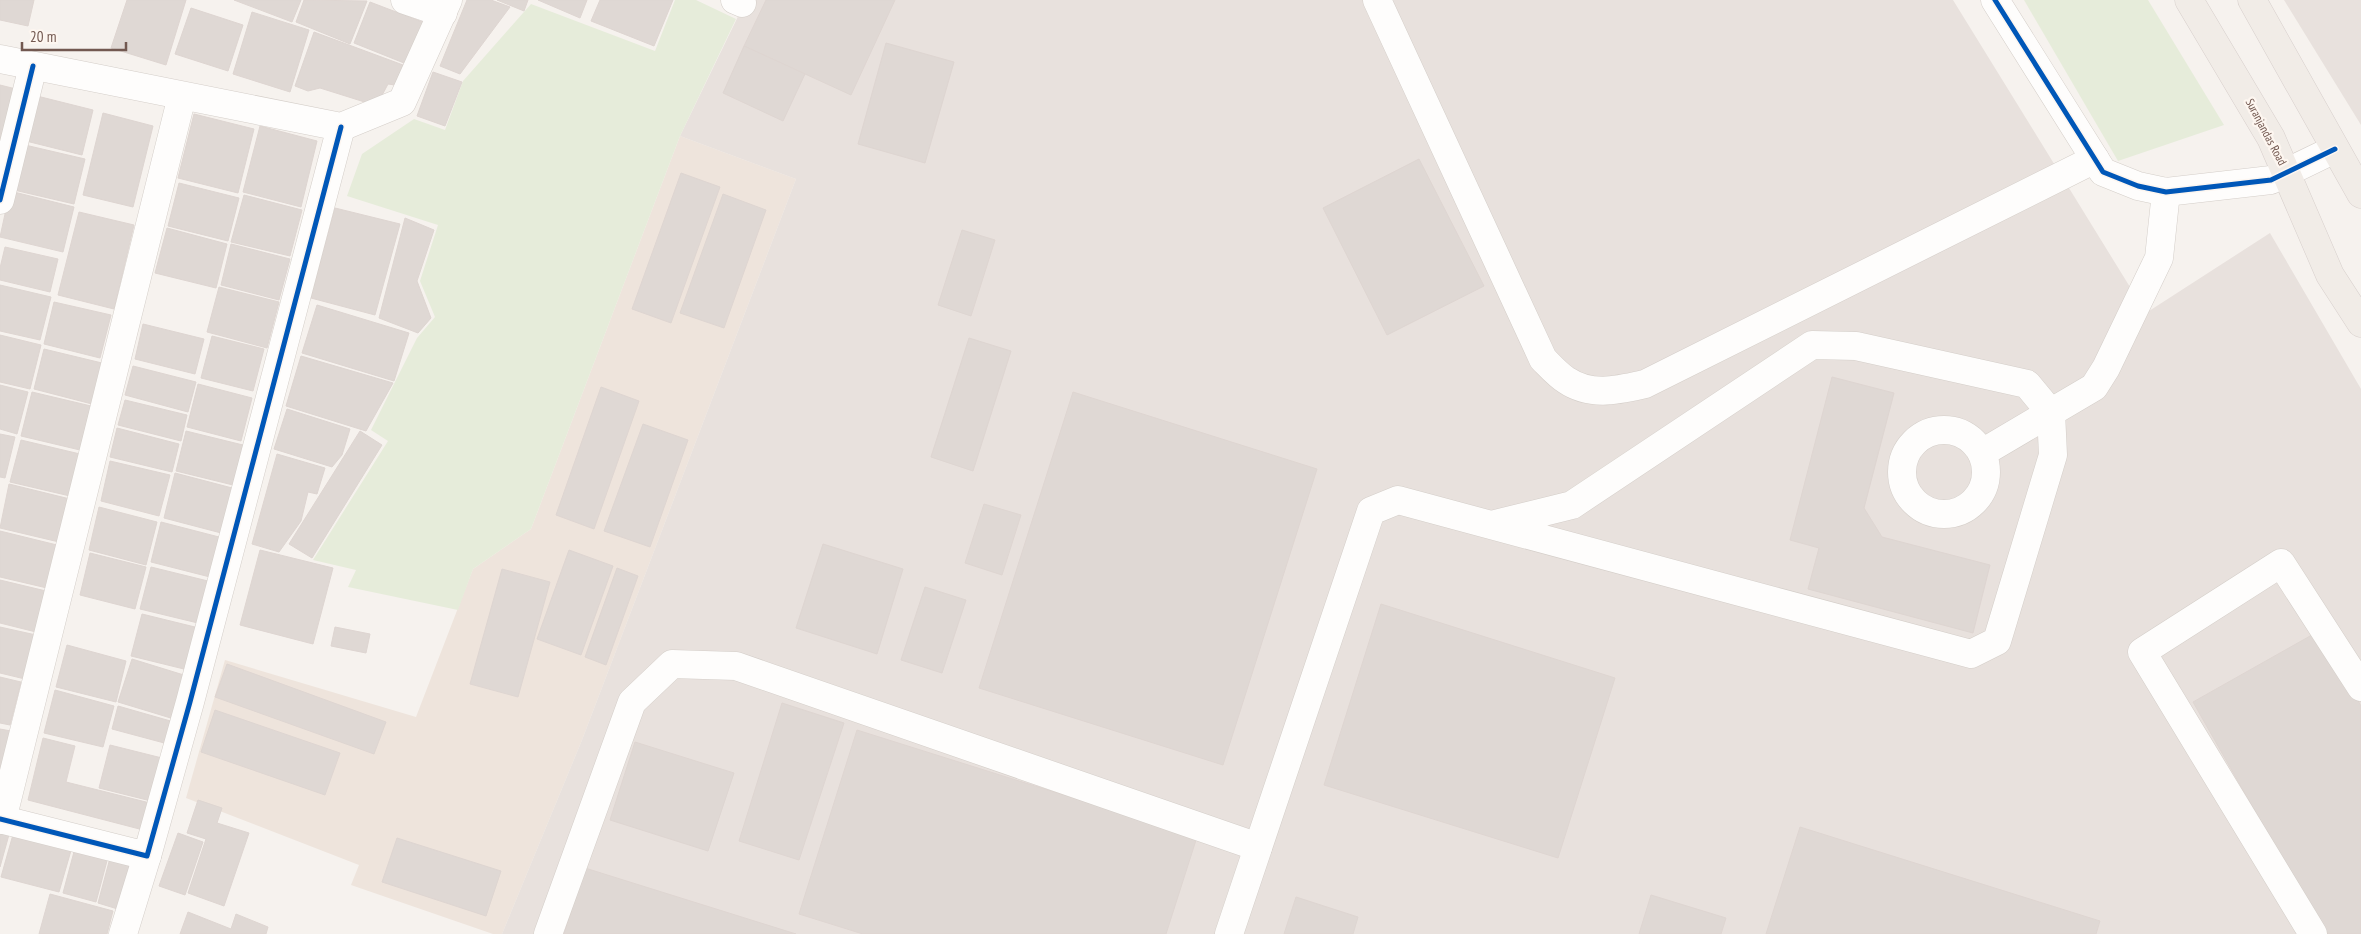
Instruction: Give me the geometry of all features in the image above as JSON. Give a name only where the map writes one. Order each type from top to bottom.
[{"type":"main road","name":"Suranjandas Road","points":[[2189,0],[2271,138],[2330,275],[2361,323]]},
{"type":"main road","points":[[2252,0],[2361,194]]},
{"type":"street","points":[[0,59],[341,127],[402,102],[446,7],[405,0]]},
{"type":"street","points":[[1377,0],[1543,359],[1566,381],[1593,392],[1617,390],[1645,384],[2095,160]]},
{"type":"street","points":[[1994,0],[2103,172],[2138,186],[2166,192],[2271,180],[2335,149]]},
{"type":"street","points":[[0,200],[33,66]]},
{"type":"street","points":[[147,856],[1,819],[182,96]]},
{"type":"street","points":[[123,934],[190,702],[341,127]]},
{"type":"street","points":[[1982,453],[2094,387],[2106,368],[2159,258],[2166,192]]},
{"type":"street","points":[[1229,934],[1370,511],[1398,500],[1491,525],[1971,654],[1997,641],[2053,455],[2051,413],[2027,384],[1856,346],[1812,344],[1572,505],[1491,525]]},
{"type":"street","points":[[2313,934],[2142,652],[2281,563],[2361,687]]},
{"type":"street","points":[[548,934],[632,702],[672,664],[736,666],[1258,847]]},
{"type":"shaded area","points":[[746,0],[1953,0],[2146,313],[2270,233],[2361,389],[2361,934],[502,934],[582,740],[796,179],[680,136]]},
{"type":"shaded area","points":[[2284,0],[2361,0],[2361,125]]},
{"type":"shaded area","points":[[680,136],[796,179],[582,740],[502,934],[493,934],[351,885],[359,865],[186,798],[225,660],[416,717],[473,569],[531,529]]},
{"type":"green space","points":[[675,0],[696,0],[736,19],[680,136],[531,529],[473,569],[458,610],[348,587],[356,570],[313,560],[388,441],[371,430],[417,338],[435,317],[420,281],[438,225],[347,196],[362,154],[414,119],[445,130],[463,81],[531,4],[655,51]]},
{"type":"green space","points":[[2024,0],[2148,0],[2224,125],[2118,161]]},
{"type":"building","points":[[0,0],[34,0],[28,26],[0,20]]},
{"type":"building","points":[[127,0],[186,0],[166,65],[111,48]]},
{"type":"building","points":[[234,0],[301,0],[292,22]]},
{"type":"building","points":[[304,0],[367,1],[350,44],[296,22]]},
{"type":"building","points":[[467,0],[491,0],[510,7],[460,74],[440,66]]},
{"type":"building","points":[[497,0],[528,0],[524,11]]},
{"type":"building","points":[[538,0],[587,0],[580,18]]},
{"type":"building","points":[[600,0],[673,0],[654,46],[591,21]]},
{"type":"building","points":[[766,0],[895,0],[851,95],[744,46]]},
{"type":"building","points":[[370,2],[425,23],[409,65],[354,43]]},
{"type":"building","points":[[191,8],[243,25],[228,71],[175,54]]},
{"type":"building","points":[[252,12],[309,30],[290,92],[233,74]]},
{"type":"building","points":[[314,32],[403,65],[395,85],[388,84],[379,101],[371,104],[320,88],[308,91],[295,86]]},
{"type":"building","points":[[886,43],[954,62],[925,163],[858,144]]},
{"type":"building","points":[[744,46],[805,74],[783,121],[723,93]]},
{"type":"building","points":[[433,72],[462,82],[445,126],[417,116]]},
{"type":"building","points":[[0,85],[16,89],[3,140],[0,139]]},
{"type":"building","points":[[37,96],[93,110],[82,155],[26,141]]},
{"type":"building","points":[[103,113],[153,126],[133,207],[83,195]]},
{"type":"building","points":[[194,114],[254,129],[238,193],[178,178]]},
{"type":"building","points":[[260,126],[317,141],[301,207],[243,192]]},
{"type":"building","points":[[25,145],[85,159],[74,204],[14,190]]},
{"type":"building","points":[[1419,159],[1484,286],[1387,335],[1323,208]]},
{"type":"building","points":[[681,173],[720,187],[671,323],[632,309]]},
{"type":"building","points":[[179,183],[239,198],[228,241],[168,226]]},
{"type":"building","points":[[10,191],[74,207],[63,252],[0,237]]},
{"type":"building","points":[[723,194],[766,210],[724,328],[680,313]]},
{"type":"building","points":[[244,195],[302,210],[290,256],[231,242]]},
{"type":"building","points":[[335,208],[400,224],[375,315],[311,298]]},
{"type":"building","points":[[79,212],[134,225],[114,309],[58,295]]},
{"type":"building","points":[[405,218],[434,230],[417,281],[431,318],[418,333],[379,318]]},
{"type":"building","points":[[167,228],[227,244],[216,288],[155,273]]},
{"type":"building","points":[[962,230],[995,240],[971,316],[938,305]]},
{"type":"building","points":[[231,244],[290,259],[279,300],[221,285]]},
{"type":"building","points":[[5,247],[58,259],[50,292],[0,280],[0,268]]},
{"type":"building","points":[[0,285],[51,297],[40,340],[0,331]]},
{"type":"building","points":[[219,287],[279,302],[267,348],[207,332]]},
{"type":"building","points":[[54,302],[111,315],[100,358],[44,344]]},
{"type":"building","points":[[317,305],[409,333],[394,381],[302,353]]},
{"type":"building","points":[[143,324],[204,339],[195,374],[135,359]]},
{"type":"building","points":[[0,335],[41,345],[30,389],[0,382]]},
{"type":"building","points":[[212,336],[264,349],[253,391],[201,378]]},
{"type":"building","points":[[969,338],[1011,351],[973,471],[931,457]]},
{"type":"building","points":[[44,349],[102,363],[92,404],[34,389]]},
{"type":"building","points":[[301,356],[393,383],[366,431],[286,406]]},
{"type":"building","points":[[133,366],[196,382],[188,412],[125,395]]},
{"type":"building","points":[[1832,377],[1894,393],[1864,508],[1882,537],[1990,565],[1973,633],[1808,589],[1819,548],[1790,540]]},
{"type":"building","points":[[198,384],[252,398],[241,441],[187,427]]},
{"type":"building","points":[[0,385],[28,392],[17,434],[0,429]]},
{"type":"building","points":[[601,387],[639,401],[594,529],[556,515]]},
{"type":"building","points":[[32,392],[91,406],[80,450],[21,436]]},
{"type":"building","points":[[1073,392],[1317,469],[1223,765],[979,688]]},
{"type":"building","points":[[125,400],[187,415],[181,441],[118,425]]},
{"type":"building","points":[[287,409],[350,429],[342,455],[332,467],[274,449]]},
{"type":"building","points":[[643,424],[688,440],[650,547],[604,531]]},
{"type":"building","points":[[117,428],[179,444],[172,472],[110,457]]},
{"type":"building","points":[[186,431],[243,445],[233,485],[176,471]]},
{"type":"building","points":[[360,431],[382,445],[312,558],[289,544]]},
{"type":"building","points":[[0,434],[15,437],[5,478],[0,477]]},
{"type":"building","points":[[21,440],[80,454],[70,496],[10,482]]},
{"type":"building","points":[[277,454],[325,468],[317,494],[308,492],[301,521],[279,552],[252,544]]},
{"type":"building","points":[[110,461],[170,475],[159,516],[101,501]]},
{"type":"building","points":[[175,473],[236,489],[225,534],[164,518]]},
{"type":"building","points":[[9,484],[70,499],[59,542],[0,528]]},
{"type":"building","points":[[984,504],[1021,515],[1002,575],[965,563]]},
{"type":"building","points":[[99,507],[157,522],[146,565],[89,550]]},
{"type":"building","points":[[161,522],[219,537],[210,577],[151,562]]},
{"type":"building","points":[[0,531],[57,545],[47,588],[0,577]]},
{"type":"building","points":[[823,544],[903,569],[877,654],[796,628]]},
{"type":"building","points":[[260,550],[333,568],[313,644],[240,625]]},
{"type":"building","points":[[569,550],[613,566],[581,655],[537,639]]},
{"type":"building","points":[[90,553],[146,567],[135,609],[80,595]]},
{"type":"building","points":[[151,567],[212,582],[202,624],[140,609]]},
{"type":"building","points":[[617,568],[638,576],[606,665],[585,657]]},
{"type":"building","points":[[502,569],[550,582],[518,697],[470,684]]},
{"type":"building","points":[[0,580],[46,591],[36,632],[0,623]]},
{"type":"building","points":[[925,587],[966,600],[942,673],[901,660]]},
{"type":"building","points":[[1381,604],[1615,678],[1558,858],[1324,785]]},
{"type":"building","points":[[142,614],[199,628],[188,670],[131,656]]},
{"type":"building","points":[[0,627],[36,635],[25,679],[0,673]]},
{"type":"building","points":[[335,627],[370,634],[366,653],[331,646]]},
{"type":"building","points":[[2319,631],[2361,706],[2361,934],[2325,934],[2193,702]]},
{"type":"building","points":[[67,645],[126,661],[116,702],[56,687]]},
{"type":"building","points":[[132,659],[187,676],[174,719],[118,702]]},
{"type":"building","points":[[227,664],[386,722],[374,754],[215,697]]},
{"type":"building","points":[[0,677],[21,682],[10,725],[0,723]]},
{"type":"building","points":[[55,690],[114,706],[103,747],[44,733]]},
{"type":"building","points":[[782,703],[844,723],[799,860],[739,841]]},
{"type":"building","points":[[118,706],[174,722],[168,744],[112,729]]},
{"type":"building","points":[[215,710],[340,753],[325,795],[201,752]]},
{"type":"building","points":[[0,729],[11,731],[0,775]]},
{"type":"building","points":[[857,730],[1197,837],[1166,934],[863,934],[799,914]]},
{"type":"building","points":[[43,738],[75,746],[66,782],[158,805],[151,832],[28,800]]},
{"type":"building","points":[[635,742],[734,773],[708,851],[610,820]]},
{"type":"building","points":[[110,745],[166,759],[155,802],[99,788]]},
{"type":"building","points":[[198,800],[222,808],[217,823],[249,833],[224,906],[188,893],[206,839],[187,833]]},
{"type":"building","points":[[1800,827],[2100,921],[2096,934],[1766,934]]},
{"type":"building","points":[[0,829],[10,831],[0,867]]},
{"type":"building","points":[[14,831],[72,847],[59,892],[1,877]]},
{"type":"building","points":[[178,833],[203,842],[185,895],[159,886]]},
{"type":"building","points":[[397,838],[501,871],[486,916],[382,882]]},
{"type":"building","points":[[75,848],[108,857],[96,902],[63,893]]},
{"type":"building","points":[[110,858],[134,865],[121,910],[98,903]]},
{"type":"building","points":[[585,868],[796,934],[564,934]]},
{"type":"building","points":[[50,894],[113,911],[107,934],[39,934]]},
{"type":"building","points":[[1651,895],[1726,918],[1721,934],[1639,934]]},
{"type":"building","points":[[1296,897],[1358,917],[1353,934],[1284,934]]},
{"type":"building","points":[[188,912],[231,929],[236,914],[268,927],[266,934],[180,934]]},
{"type":"cycle path","points":[[1995,0],[2103,172],[2138,186],[2166,192],[2271,180],[2335,149]]},
{"type":"cycle path","points":[[0,200],[33,66]]},
{"type":"cycle path","points":[[0,819],[147,856],[190,702],[341,127]]}]
